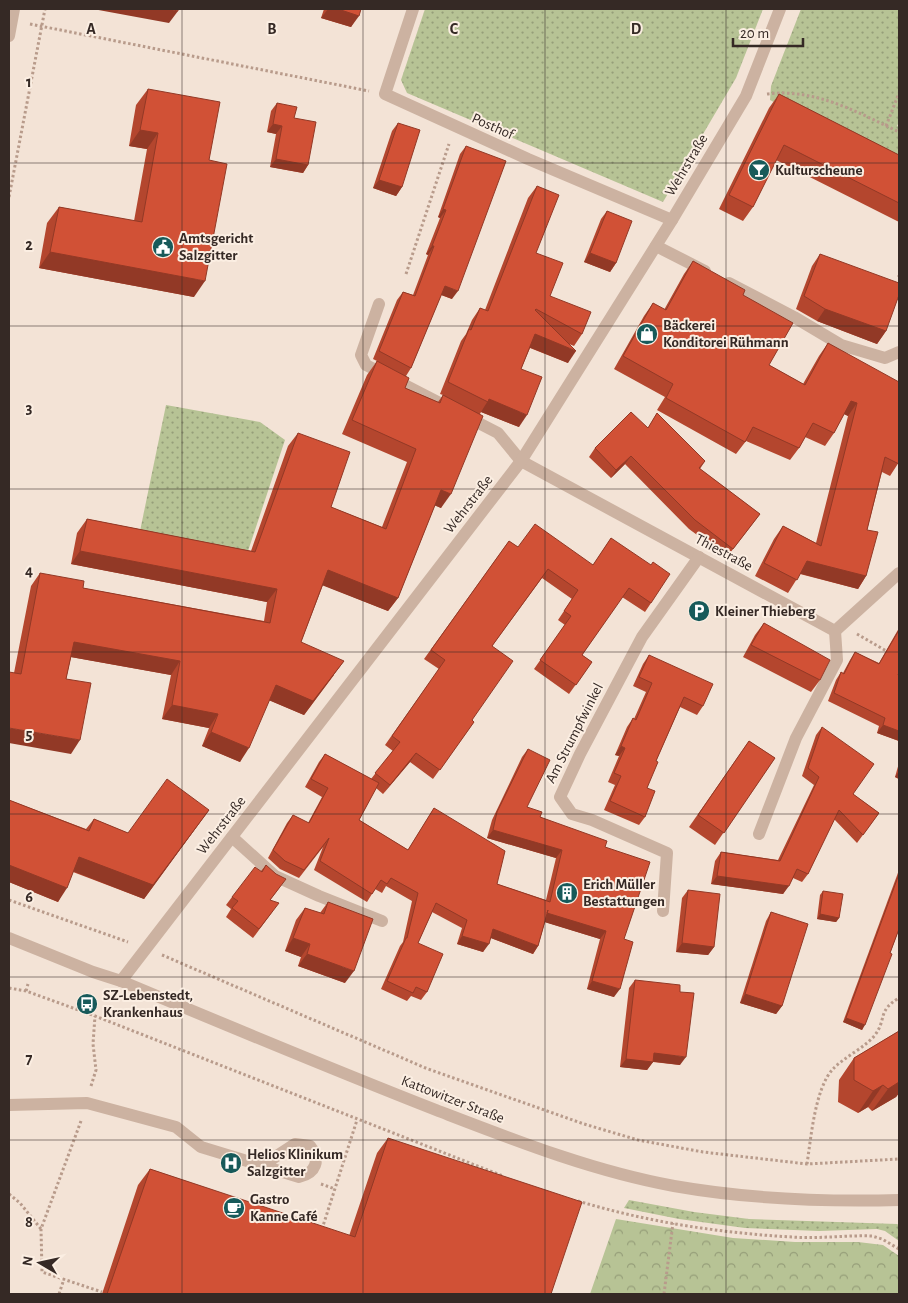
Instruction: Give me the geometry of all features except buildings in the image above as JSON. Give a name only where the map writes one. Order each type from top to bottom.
[{"type":"street","points":[[385,94],[413,9]]},
{"type":"street","name":"Wehrstraße","points":[[121,981],[521,461],[656,246],[746,96],[780,9]]},
{"type":"street","points":[[9,36],[13,15]]},
{"type":"street","name":"Posthof","points":[[385,94],[528,159],[672,220]]},
{"type":"street","points":[[656,246],[794,317],[841,344],[885,358],[899,352]]},
{"type":"street","points":[[379,304],[361,355],[366,365],[498,433],[521,461]]},
{"type":"street","name":"Thiestraße","points":[[521,461],[699,557],[838,628]]},
{"type":"street","name":"Am Strumpfwinkel","points":[[663,911],[667,853],[592,820],[572,814],[560,797],[580,754],[642,637],[699,557]]},
{"type":"street","points":[[760,834],[796,738],[837,660],[838,628],[899,573]]},
{"type":"street","points":[[232,837],[275,876],[382,921]]},
{"type":"street","name":"Kattowitzer Straße","points":[[12,941],[121,981],[331,1069],[529,1146],[612,1171],[674,1186],[745,1195],[800,1199],[899,1200]]},
{"type":"street","points":[[9,1105],[87,1103],[176,1127],[200,1147],[258,1165]]},
{"type":"path","points":[[9,197],[45,9]]},
{"type":"path","points":[[13,15],[42,26],[385,94]]},
{"type":"path","points":[[746,96],[777,92],[803,94],[849,108],[899,132]]},
{"type":"path","points":[[886,126],[899,93]]},
{"type":"path","points":[[406,274],[455,126]]},
{"type":"path","points":[[838,628],[891,654]]},
{"type":"path","points":[[9,900],[146,948],[428,1068],[584,1124],[638,1140],[703,1152],[807,1164],[899,1159]]},
{"type":"path","points":[[26,992],[28,984]]},
{"type":"path","points":[[9,988],[96,1016],[511,1179]]},
{"type":"path","points":[[807,1164],[815,1113],[824,1080],[833,1068],[875,1035],[888,1005],[899,998]]},
{"type":"path","points":[[77,1010],[80,1000]]},
{"type":"path","points":[[96,1016],[93,1044],[96,1070],[87,1103],[42,1229],[42,1272],[102,1292]]},
{"type":"path","points":[[320,1235],[357,1120]]},
{"type":"path","points":[[9,1194],[20,1203],[42,1229]]},
{"type":"path","points":[[574,1200],[621,1213],[673,1223],[751,1234],[777,1236],[872,1236],[882,1239],[899,1249]]},
{"type":"path","points":[[664,1294],[673,1223]]},
{"type":"path","points":[[59,1294],[64,1279]]},
{"type":"green space","points":[[425,9],[763,9],[736,78],[663,202],[407,93],[401,80]]},
{"type":"green space","points":[[801,9],[899,9],[899,122],[897,126],[899,127],[899,165],[770,100],[771,86]]},
{"type":"green space","points":[[166,405],[260,422],[285,440],[245,560],[139,536]]},
{"type":"green space","points":[[629,1200],[694,1212],[749,1219],[897,1224],[899,1225],[899,1241],[885,1231],[877,1229],[819,1231],[745,1228],[679,1219],[624,1208]]},
{"type":"green space","points":[[616,1219],[733,1238],[795,1242],[858,1242],[883,1245],[899,1256],[899,1294],[590,1294]]},
{"type":"place","name":"Kulturscheune","points":[[759,170]]},
{"type":"place","name":"Amtsgericht Salzgitter","points":[[163,247]]},
{"type":"place","name":"Bäckerei Konditorei Rühmann","points":[[647,334]]},
{"type":"place","name":"Kleiner Thieberg","points":[[699,611]]},
{"type":"place","name":"Erich Müller Bestattungen","points":[[567,893]]},
{"type":"place","name":"SZ-Lebenstedt, Krankenhaus","points":[[87,1004]]},
{"type":"place","name":"Helios Klinikum Salzgitter","points":[[231,1163]]},
{"type":"place","name":"Gastro Kanne Café","points":[[234,1208]]}]
